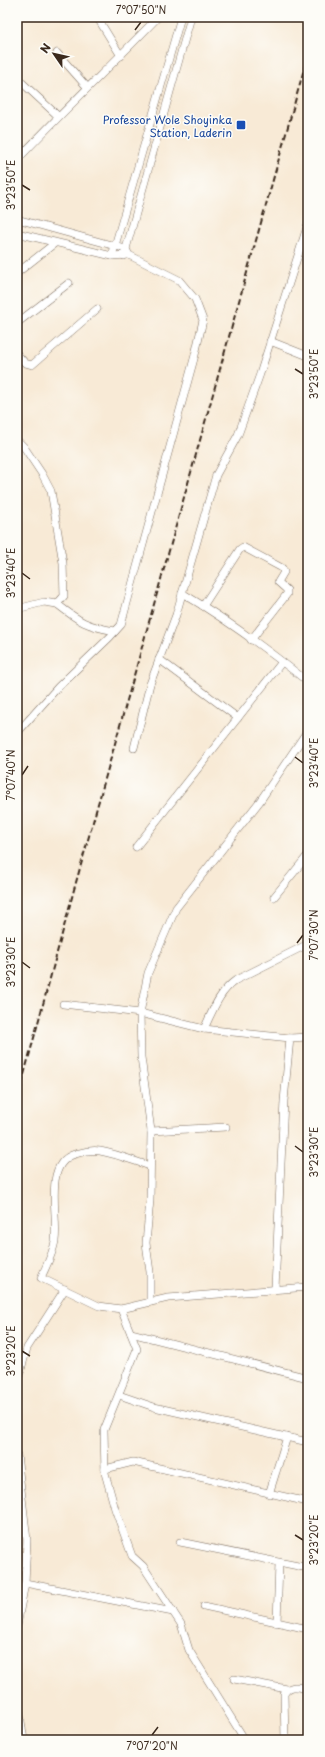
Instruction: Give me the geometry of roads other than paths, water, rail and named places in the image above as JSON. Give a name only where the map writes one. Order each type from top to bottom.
[{"type":"street","points":[[97,17],[120,56]]},
{"type":"street","points":[[17,160],[58,116],[158,17]]},
{"type":"street","points":[[126,253],[191,17]]},
{"type":"street","points":[[112,256],[180,18]]},
{"type":"street","points":[[176,35],[185,38]]},
{"type":"street","points":[[57,53],[87,87]]},
{"type":"street","points":[[17,78],[58,116]]},
{"type":"street","points":[[17,219],[115,246],[179,280],[195,299],[203,320],[195,355],[121,625],[58,687],[17,733]]},
{"type":"street","points":[[134,748],[150,684],[182,593],[216,475],[238,435],[260,374],[308,224]]},
{"type":"street","points":[[17,233],[112,256],[126,253]]},
{"type":"street","points":[[17,273],[56,243]]},
{"type":"street","points":[[17,323],[69,284]]},
{"type":"street","points":[[17,354],[25,363],[32,365],[97,309]]},
{"type":"street","points":[[270,341],[308,356]]},
{"type":"street","points":[[17,440],[24,447],[42,474],[51,492],[63,563],[64,596],[57,604]]},
{"type":"street","points":[[203,606],[240,548],[243,547],[282,568],[284,572],[278,582],[287,590],[287,594],[251,640]]},
{"type":"street","points":[[182,593],[203,606],[308,682]]},
{"type":"street","points":[[17,609],[44,602],[57,604],[82,623],[96,628],[115,631]]},
{"type":"street","points":[[159,659],[238,718]]},
{"type":"street","points":[[136,847],[282,662]]},
{"type":"street","points":[[150,1302],[150,1272],[146,1243],[151,1131],[141,1057],[140,1013],[148,972],[176,908],[260,801],[308,730]]},
{"type":"street","points":[[274,897],[308,855]]},
{"type":"street","points":[[204,1029],[220,995],[227,986],[308,944]]},
{"type":"street","points":[[63,1004],[140,1013],[204,1029],[290,1038],[308,1037]]},
{"type":"street","points":[[275,1288],[284,1101],[290,1038]]},
{"type":"street","points":[[151,1131],[226,1127]]},
{"type":"street","points":[[150,1166],[100,1151],[72,1154],[63,1160],[57,1169],[54,1180],[55,1241],[40,1278],[99,1306],[122,1309],[168,1298],[275,1288],[308,1287]]},
{"type":"street","points":[[17,1384],[27,1348],[65,1289]]},
{"type":"street","points":[[122,1309],[137,1349],[104,1430],[105,1469],[115,1509],[132,1556],[143,1566],[174,1612],[181,1624],[189,1650],[245,1740]]},
{"type":"street","points":[[131,1333],[308,1378]]},
{"type":"street","points":[[119,1395],[154,1407],[308,1442]]},
{"type":"street","points":[[269,1494],[287,1437]]},
{"type":"street","points":[[17,1455],[27,1540],[25,1583],[17,1626]]},
{"type":"street","points":[[105,1469],[133,1462],[308,1502]]},
{"type":"street","points":[[180,1542],[308,1568]]},
{"type":"street","points":[[277,1622],[280,1563]]},
{"type":"street","points":[[25,1583],[174,1612]]},
{"type":"street","points":[[204,1606],[308,1629]]},
{"type":"street","points":[[234,1679],[287,1689]]},
{"type":"street","points":[[285,1740],[284,1694],[287,1689],[293,1686],[308,1689]]},
{"type":"street","points":[[17,1697],[24,1740]]},
{"type":"railway","points":[[17,1110],[22,1082],[75,886],[308,55]]},
{"type":"place","name":"Professor Wole Shoyinka Station, Laderin","points":[[241,125]]}]
